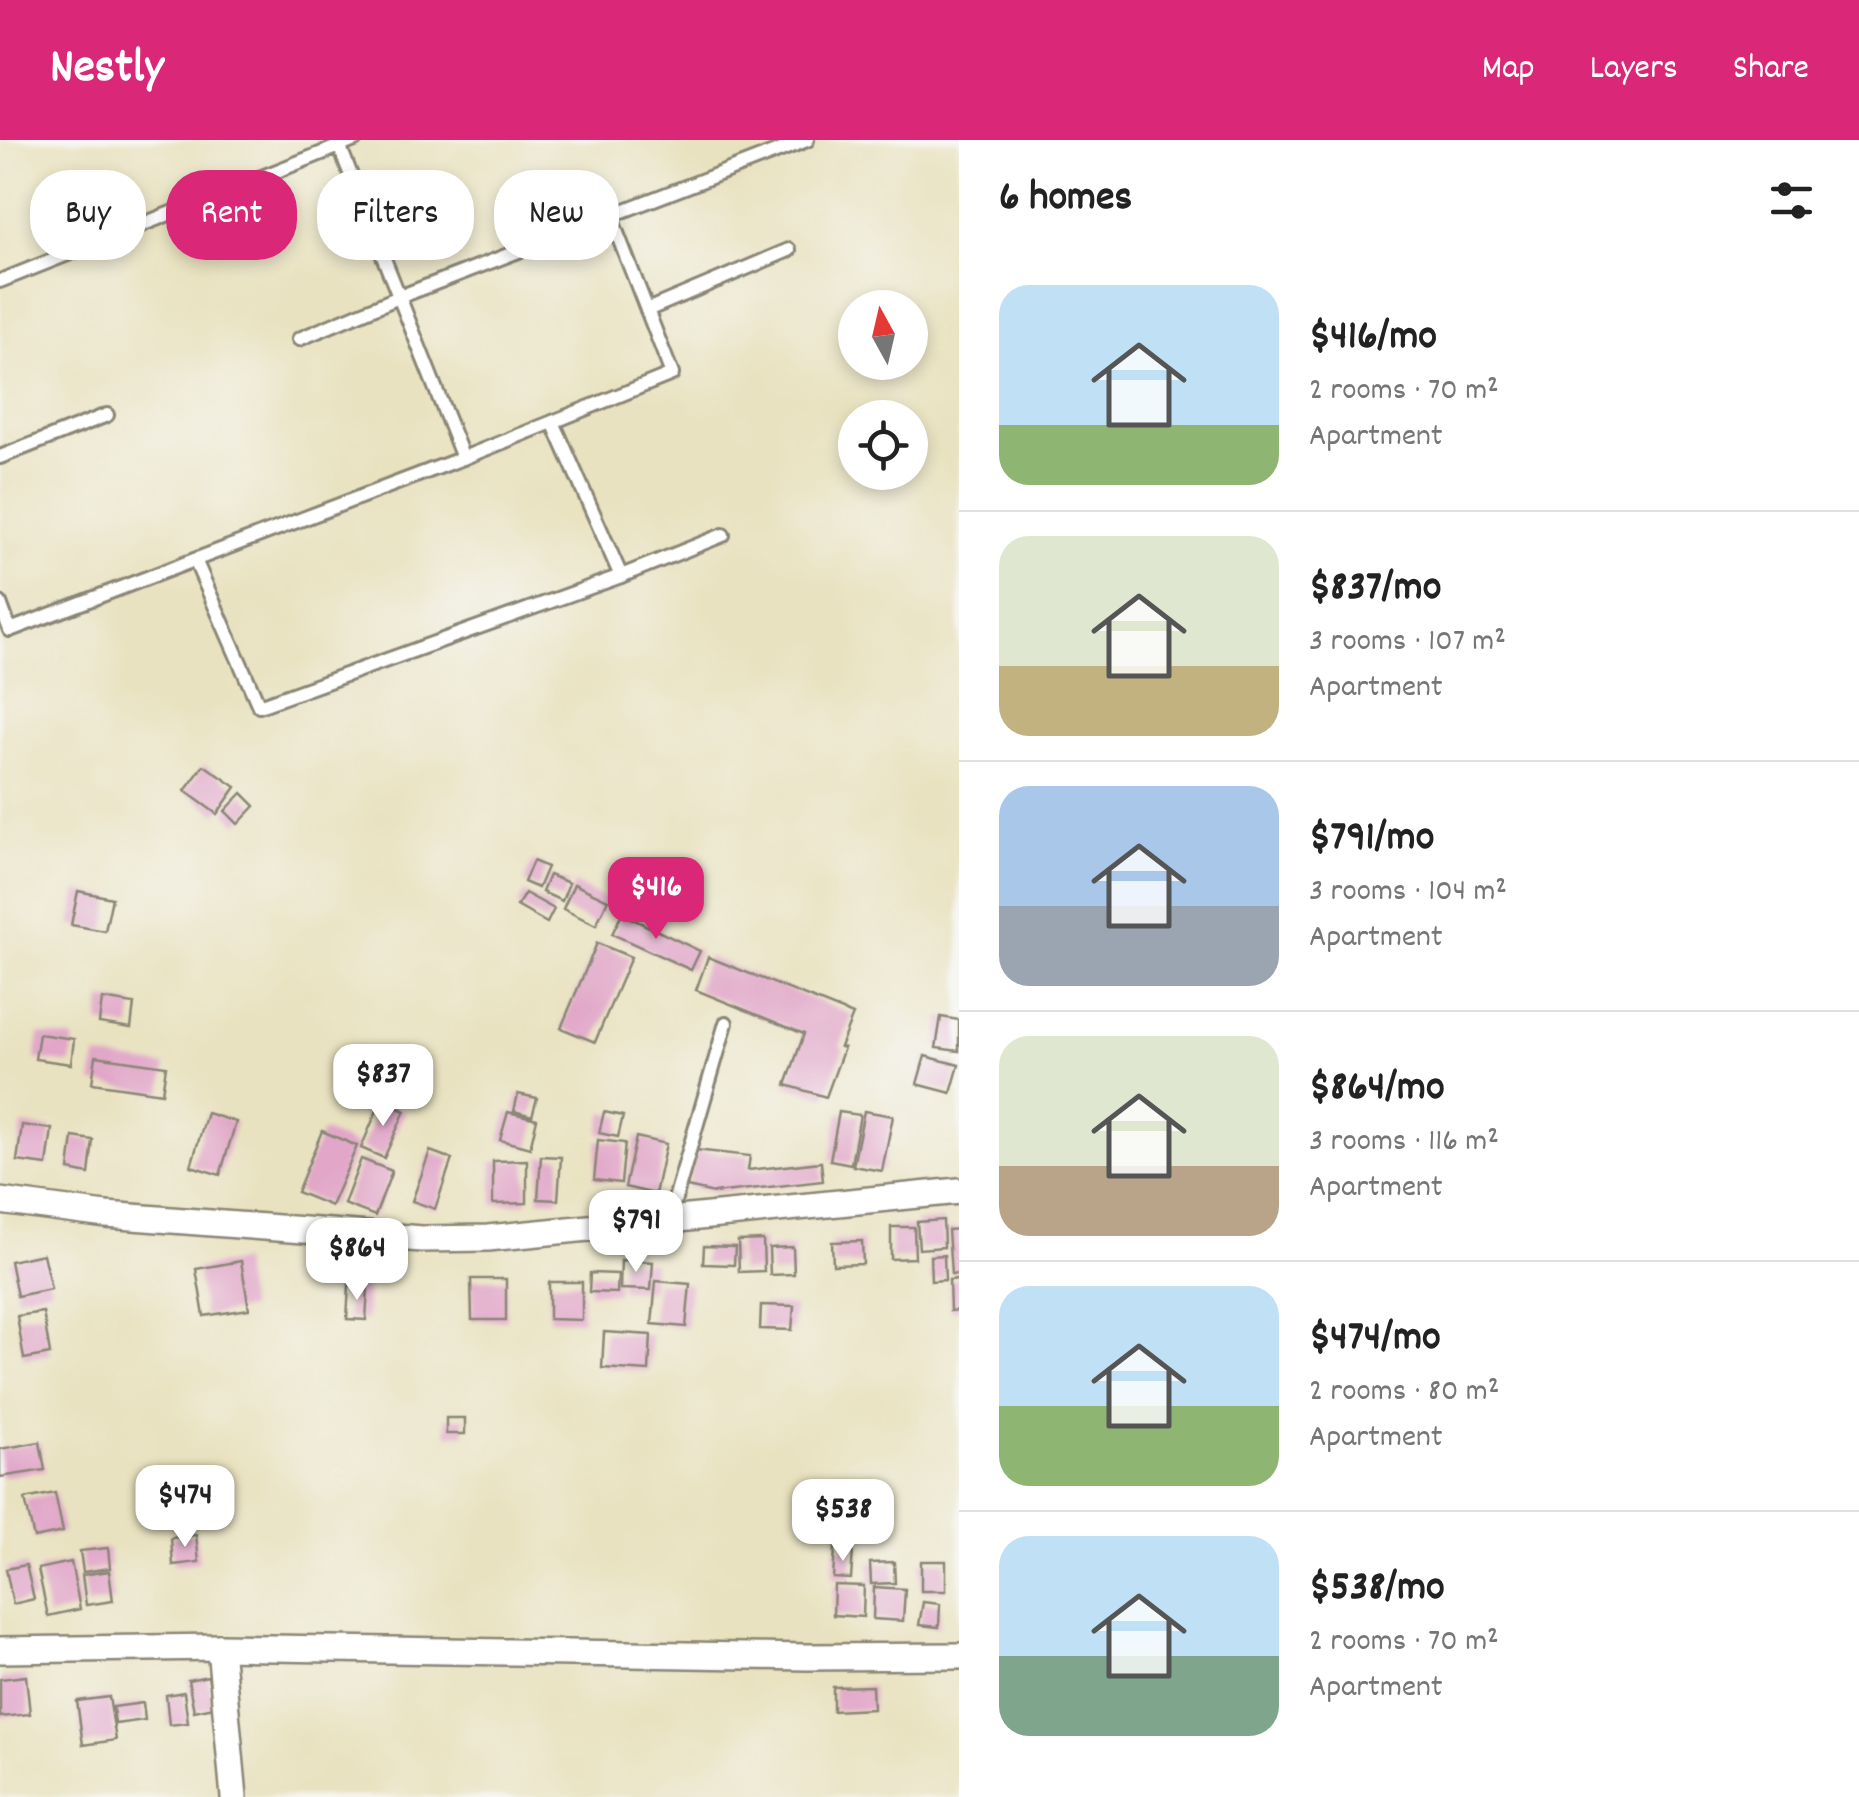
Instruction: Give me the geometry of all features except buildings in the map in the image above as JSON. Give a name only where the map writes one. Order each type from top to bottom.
[{"type":"street","points":[[0,1202],[106,1215],[422,1239],[488,1238],[959,1190]]},
{"type":"street","points":[[0,1650],[220,1647],[959,1656]]},
{"type":"street","points":[[220,1647],[234,1797]]},
{"type":"lane","points":[[0,281],[338,143],[355,140]]},
{"type":"lane","points":[[619,212],[807,140]]},
{"type":"lane","points":[[338,143],[463,458]]},
{"type":"lane","points":[[0,603],[5,632],[672,374],[619,238]]},
{"type":"lane","points":[[647,310],[789,250]]},
{"type":"lane","points":[[299,338],[494,260]]},
{"type":"lane","points":[[0,457],[107,416]]},
{"type":"lane","points":[[552,422],[621,576]]},
{"type":"lane","points":[[194,560],[260,706],[621,576],[723,535]]},
{"type":"lane","points":[[669,1220],[726,1023]]}]
